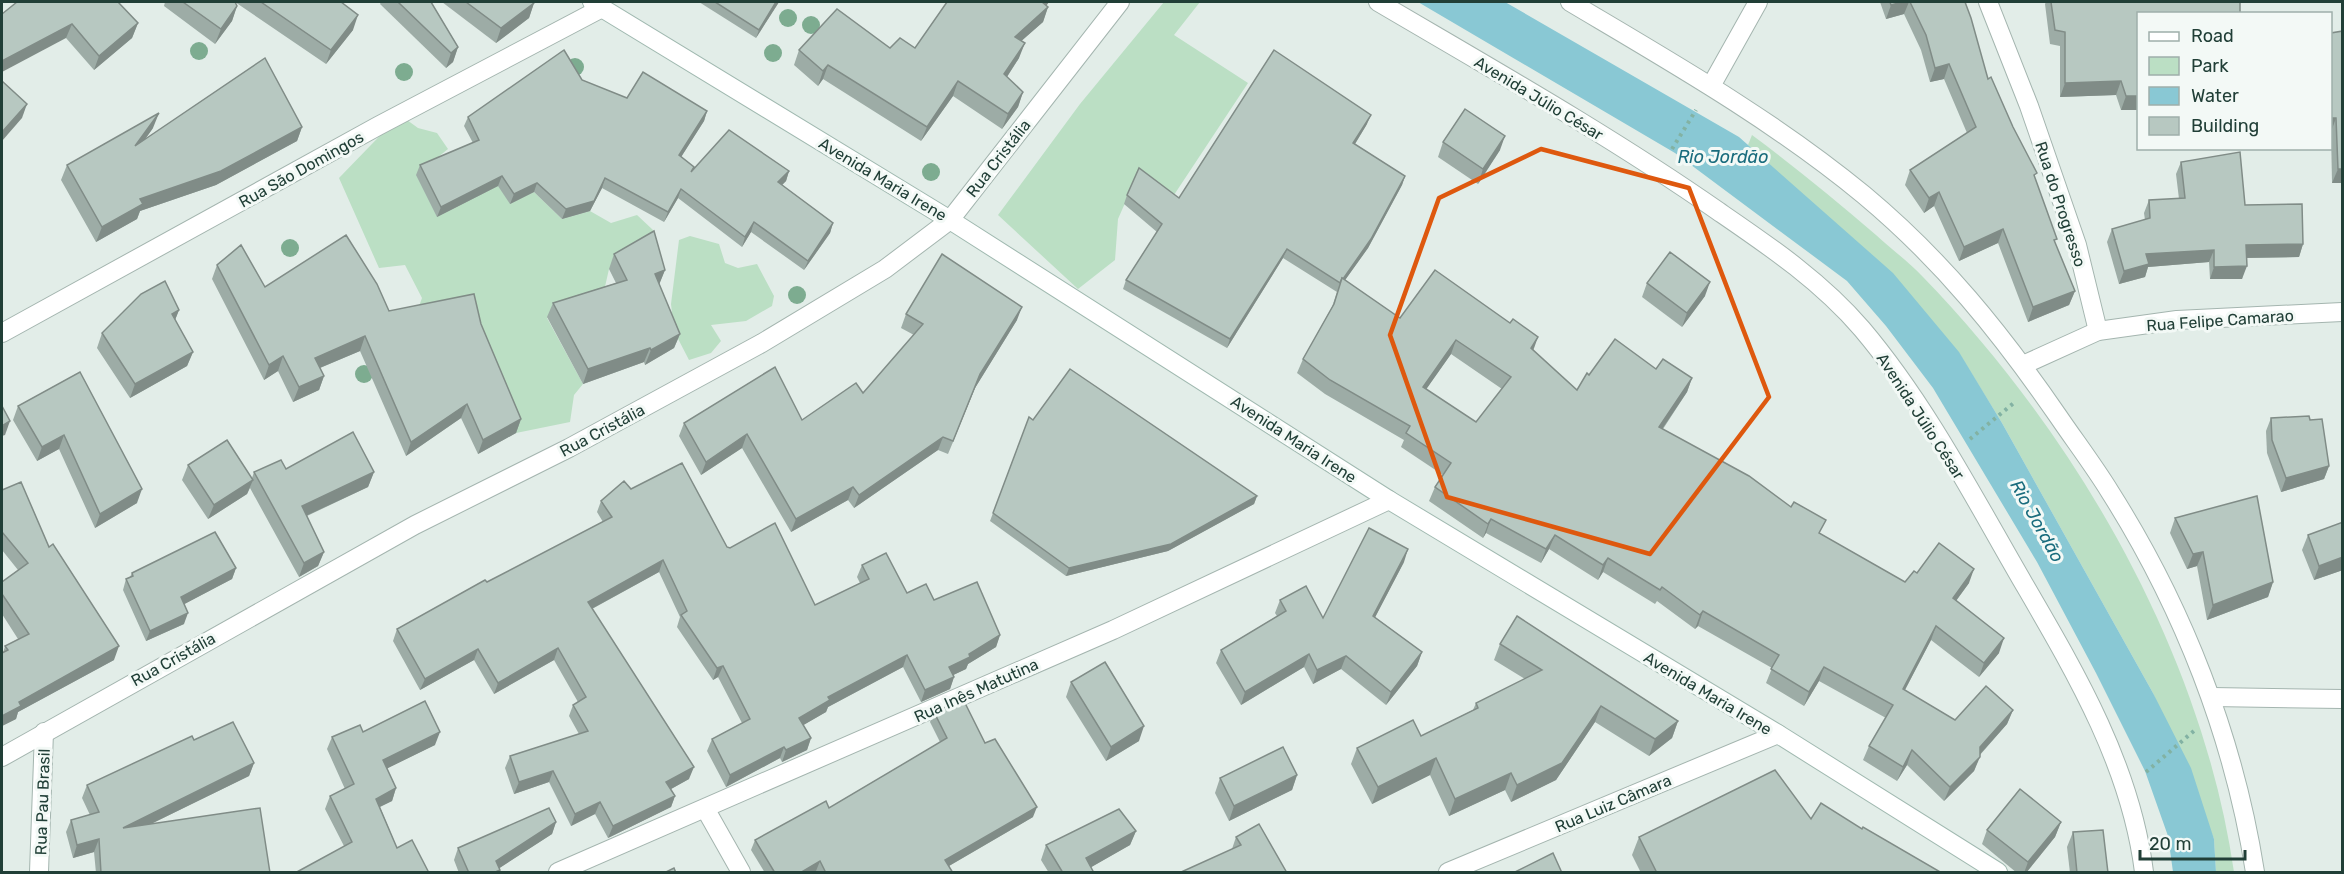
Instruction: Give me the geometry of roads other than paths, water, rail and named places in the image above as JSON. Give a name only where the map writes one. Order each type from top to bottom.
[{"type":"street","name":"Rua Cristália","points":[[2,757],[415,525],[569,448],[762,343],[885,269],[950,220],[1120,2]]},
{"type":"street","name":"Avenida Júlio César","points":[[1378,2],[1677,182],[1791,262],[1832,298],[1862,329],[1898,376],[1949,457],[2058,643],[2104,730],[2139,834],[2144,873]]},
{"type":"street","points":[[1570,2],[1707,93],[1796,142],[1865,196],[1932,258],[1973,300],[2023,365],[2111,492],[2157,576],[2212,697],[2236,779],[2255,873]]},
{"type":"street","points":[[1707,93],[1758,2]]},
{"type":"street","name":"Rua do Progresso","points":[[1988,2],[2029,106],[2077,246],[2098,332]]},
{"type":"street","name":"Avenida Maria Irene","points":[[597,5],[950,220],[1389,500],[1778,734],[1998,873]]},
{"type":"street","name":"Rua São Domingos","points":[[2,333],[597,5]]},
{"type":"street","name":"Rua Felipe Camarao","points":[[2098,332],[2177,320],[2343,312]]},
{"type":"street","points":[[2023,365],[2098,332]]},
{"type":"street","name":"Rua Inês Matutina","points":[[558,873],[1113,630],[1389,500]]},
{"type":"street","points":[[2212,697],[2343,699]]},
{"type":"street","name":"Rua Pau Brasil","points":[[39,873],[44,732]]},
{"type":"street","name":"Rua Luiz Câmara","points":[[1448,873],[1778,734]]},
{"type":"street","points":[[706,810],[741,873]]},
{"type":"water","name":"Rio Jordão","points":[[1418,2],[1505,2],[1739,137],[1893,273],[1959,352],[2002,423],[2153,693],[2191,768],[2214,839],[2216,872],[2173,872],[2168,836],[2145,771],[2037,562],[1933,388],[1886,326],[1847,281],[1675,153]]}]
